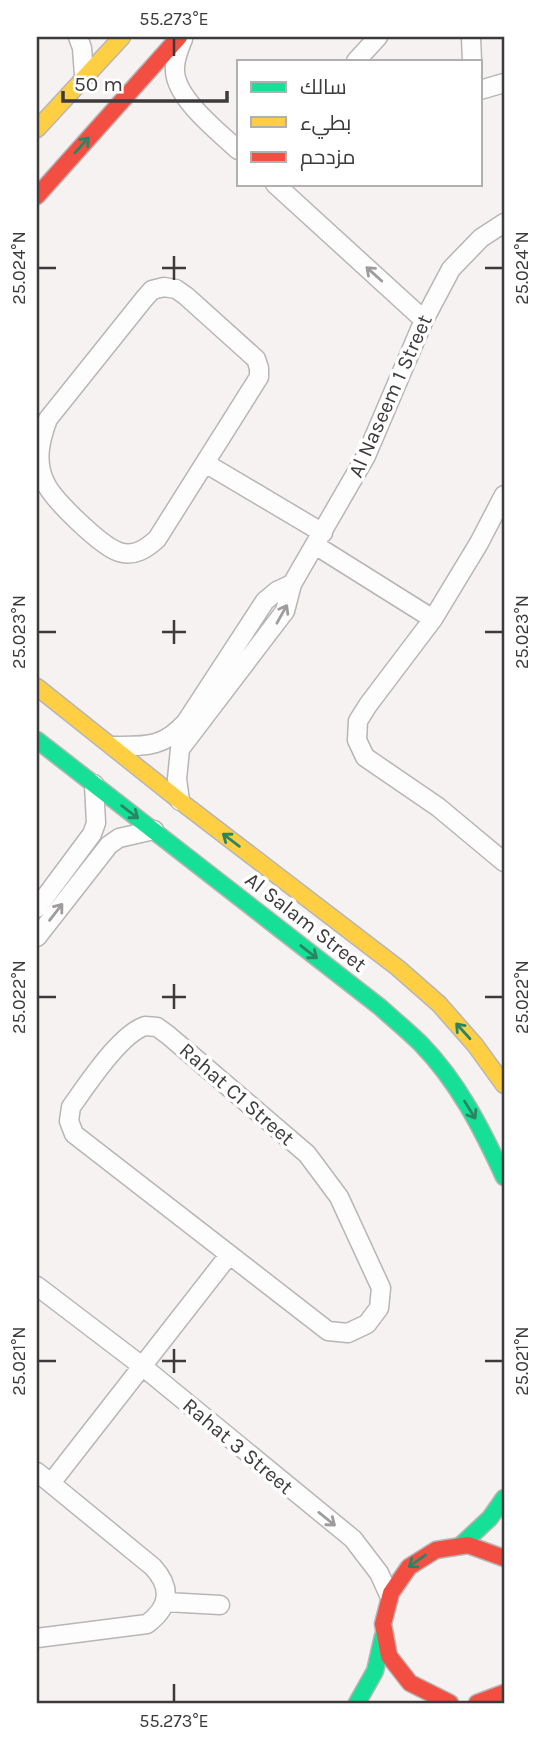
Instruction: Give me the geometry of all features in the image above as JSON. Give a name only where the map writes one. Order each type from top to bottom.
[{"type":"street","points":[[78,37],[82,48],[84,75]]},
{"type":"street","points":[[37,129],[121,37]]},
{"type":"street","points":[[181,37],[175,71],[179,88],[200,114],[237,149]]},
{"type":"street","points":[[37,196],[181,37]]},
{"type":"street","points":[[357,60],[378,37]]},
{"type":"street","points":[[471,37],[472,60]]},
{"type":"street","points":[[482,89],[504,83]]},
{"type":"street","points":[[277,186],[424,320]]},
{"type":"street","name":"Al Naseem 1 Street","points":[[113,746],[149,746],[176,733],[227,674],[266,637],[285,611],[292,584],[366,456],[424,320],[451,269],[481,237],[504,223]]},
{"type":"street","points":[[164,287],[176,289],[186,296],[256,359],[259,368],[259,377],[205,463],[157,539],[147,549],[133,554],[119,552],[106,545],[55,500],[44,481],[39,461],[41,439],[48,419],[152,290],[164,287]]},
{"type":"street","points":[[205,463],[433,619]]},
{"type":"street","points":[[504,495],[480,543],[433,619],[358,721],[357,740],[365,757],[438,807],[504,862]]},
{"type":"street","name":"Al Naseem 1 Street","points":[[180,801],[177,779],[180,750],[227,674],[249,623],[265,601],[292,584]]},
{"type":"street","points":[[249,623],[266,637]]},
{"type":"street","name":"Al Salam Street","points":[[37,687],[180,801],[398,968],[439,1004],[466,1034],[504,1085]]},
{"type":"street","name":"Al Salam Street","points":[[37,740],[380,1007],[421,1044],[456,1087],[485,1133],[504,1177]]},
{"type":"street","points":[[37,935],[92,834],[96,823],[94,785]]},
{"type":"street","points":[[37,908],[118,838],[154,830]]},
{"type":"street","name":"Rahat C1 Street","points":[[145,1026],[157,1027],[307,1154],[339,1197],[356,1232],[381,1288],[379,1308],[367,1324],[348,1333],[328,1331],[229,1255],[74,1133],[69,1121],[71,1107],[132,1030],[145,1026]]},
{"type":"street","points":[[37,1638],[147,1624],[159,1615],[166,1602],[162,1577],[153,1567],[44,1478],[142,1366],[229,1255]]},
{"type":"street","name":"Rahat 3 Street","points":[[37,1286],[142,1366],[353,1539],[379,1573],[389,1595]]},
{"type":"street","points":[[460,1546],[490,1518],[504,1498]]},
{"type":"street","points":[[357,1703],[371,1683],[380,1660],[383,1615],[389,1595],[411,1564],[434,1551],[460,1546],[481,1548],[504,1558]]},
{"type":"street","points":[[166,1602],[220,1605]]},
{"type":"street","points":[[383,1634],[391,1660],[406,1682],[428,1697],[450,1703]]},
{"type":"traffic: fast","points":[[37,740],[380,1007],[416,1039],[458,1090],[504,1177]]},
{"type":"traffic: fast","points":[[460,1546],[490,1518],[504,1498]]},
{"type":"traffic: fast","points":[[357,1703],[375,1671],[383,1636]]},
{"type":"traffic: slow","points":[[37,129],[122,37]]},
{"type":"traffic: slow","points":[[37,687],[180,801],[398,968],[439,1004],[475,1045],[504,1085]]},
{"type":"traffic: jam","points":[[37,196],[179,37]]},
{"type":"traffic: jam","points":[[450,1703],[410,1683],[389,1656],[383,1624],[391,1593],[409,1567],[436,1550],[468,1545],[504,1558]]},
{"type":"traffic: jam","points":[[477,1703],[504,1693]]}]
